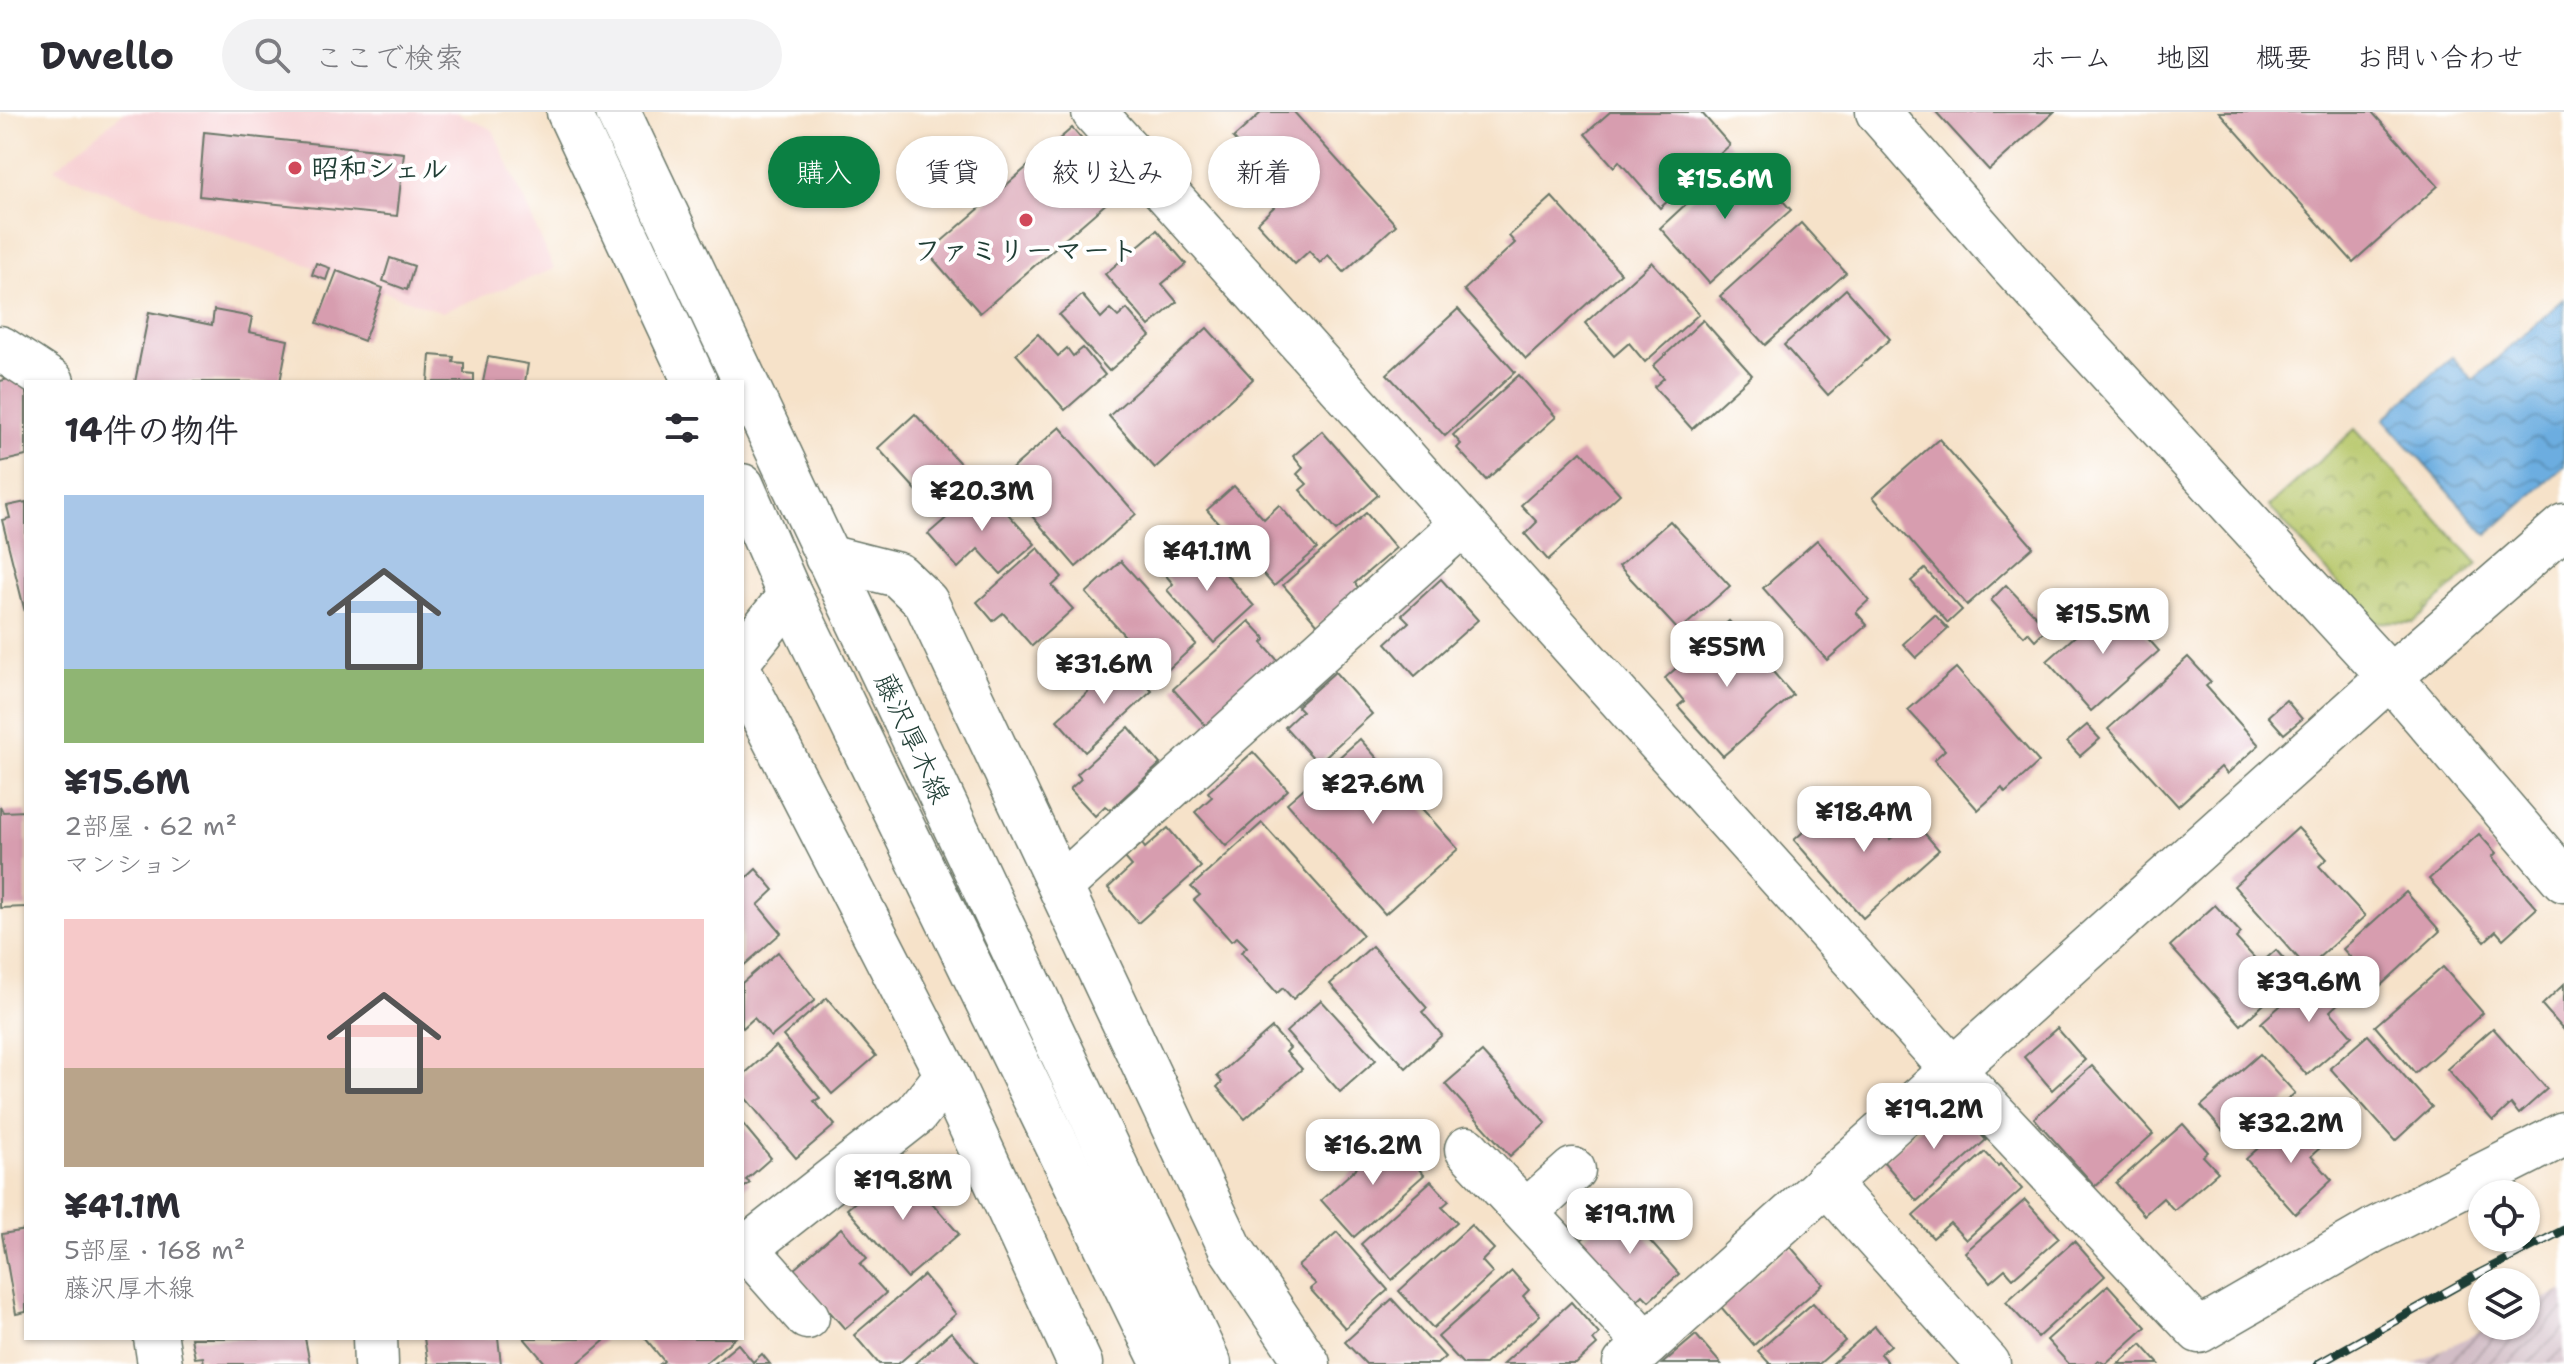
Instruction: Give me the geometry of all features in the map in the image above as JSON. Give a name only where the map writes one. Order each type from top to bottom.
[{"type":"street","points":[[569,112],[694,380]]},
{"type":"street","name":"藤沢厚木線","points":[[618,112],[744,380]]},
{"type":"street","points":[[1094,112],[1952,1069],[2199,1331],[2374,1230],[2564,1134]]},
{"type":"street","points":[[1878,112],[2009,262],[2390,677],[2564,880]]},
{"type":"street","points":[[0,348],[49,380]]},
{"type":"street","name":"藤沢厚木線","points":[[744,380],[827,557],[1167,1339]]},
{"type":"street","name":"藤沢厚木線","points":[[744,491],[790,596],[1167,1339],[1209,1364]]},
{"type":"street","points":[[1061,886],[1462,524]]},
{"type":"street","points":[[1467,1149],[1526,1212],[1636,1354],[2390,677],[2564,526]]},
{"type":"street","points":[[827,557],[898,575],[926,602],[1230,1247],[1308,1364]]},
{"type":"street","points":[[744,653],[790,596]]},
{"type":"street","points":[[744,680],[947,1075],[1080,1364]]},
{"type":"street","points":[[807,1317],[744,1245],[916,1114],[947,1075]]},
{"type":"street","points":[[1526,1212],[1573,1170]]},
{"type":"street","points":[[1826,1182],[1988,1364]]},
{"type":"street","points":[[156,1340],[160,1364]]},
{"type":"street","points":[[375,1340],[376,1364]]},
{"type":"shaded area","points":[[124,112],[455,112],[493,130],[554,269],[442,312],[123,200],[54,169]]},
{"type":"shaded area","points":[[2564,1290],[2564,1364],[2414,1364],[2468,1337],[2468,1340],[2540,1340],[2540,1302]]},
{"type":"green space","points":[[2355,429],[2478,564],[2413,623],[2372,622],[2269,506]]},
{"type":"water","points":[[2564,299],[2564,466],[2487,535],[2384,419],[2452,357],[2473,380]]},
{"type":"building","points":[[1262,112],[1294,112],[1316,136],[1235,136]]},
{"type":"building","points":[[1610,112],[1701,112],[1730,145],[1660,208],[1619,161],[1614,167],[1585,134]]},
{"type":"building","points":[[1936,112],[2054,112],[1989,170]]},
{"type":"building","points":[[2219,112],[2372,112],[2438,186],[2353,262]]},
{"type":"building","name":"ファミリーマート","points":[[1072,128],[1079,136],[1063,136]]},
{"type":"building","points":[[204,132],[404,153],[397,216],[199,196]]},
{"type":"building","points":[[1320,141],[1396,225],[1344,272],[1328,255],[1320,263],[1309,251],[1295,264],[1257,223],[1273,208],[1320,208]]},
{"type":"building","points":[[1747,161],[1791,210],[1709,283],[1660,228],[1702,189],[1709,195]]},
{"type":"building","name":"ファミリーマート","points":[[1024,170],[1024,208],[1101,208],[980,313],[928,253],[980,208],[1008,208],[1008,184]]},
{"type":"building","points":[[1552,197],[1621,273],[1526,359],[1464,290],[1515,243],[1509,236]]},
{"type":"building","points":[[1801,223],[1846,273],[1765,345],[1720,296]]},
{"type":"building","points":[[1157,230],[1186,264],[1162,284],[1177,302],[1149,326],[1105,274]]},
{"type":"building","points":[[390,258],[414,266],[407,290],[383,281]]},
{"type":"building","points":[[1652,262],[1699,314],[1645,362],[1629,343],[1614,356],[1585,323]]},
{"type":"building","points":[[316,263],[330,268],[326,280],[312,275]]},
{"type":"building","points":[[337,271],[383,288],[364,341],[317,323]]},
{"type":"building","points":[[1846,289],[1890,339],[1828,395],[1784,345]]},
{"type":"building","points":[[1082,295],[1101,318],[1110,309],[1118,317],[1127,309],[1150,336],[1109,371],[1059,315]]},
{"type":"building","points":[[1458,309],[1515,372],[1445,436],[1387,374]]},
{"type":"building","points":[[214,310],[252,317],[249,332],[288,340],[280,380],[135,380],[149,312],[212,325]]},
{"type":"building","points":[[1703,320],[1752,375],[1692,429],[1654,387],[1664,378],[1653,366]]},
{"type":"building","points":[[1207,328],[1253,379],[1155,468],[1109,416]]},
{"type":"building","points":[[1038,334],[1058,356],[1067,348],[1073,356],[1083,348],[1105,375],[1065,410],[1016,354]]},
{"type":"building","points":[[430,355],[454,357],[453,362],[464,363],[464,373],[474,374],[474,380],[428,380]]},
{"type":"building","points":[[488,357],[528,364],[525,380],[483,380]]},
{"type":"building","points":[[26,375],[24,456],[0,462],[0,381]]},
{"type":"building","points":[[1519,375],[1556,417],[1486,480],[1457,448],[1461,444],[1453,435]]},
{"type":"building","points":[[915,414],[977,482],[950,506],[937,491],[926,501],[878,448]]},
{"type":"building","points":[[1060,427],[1136,514],[1076,567],[1000,479]]},
{"type":"building","points":[[1322,431],[1378,495],[1336,531],[1300,490],[1307,484],[1297,474],[1303,468],[1293,456]]},
{"type":"building","points":[[1939,439],[2033,547],[1967,605],[1873,497]]},
{"type":"building","points":[[1581,451],[1620,494],[1548,560],[1525,534],[1537,522],[1521,505]]},
{"type":"building","points":[[983,486],[1035,544],[1001,574],[978,549],[958,568],[928,534]]},
{"type":"building","points":[[1234,486],[1264,519],[1279,505],[1317,549],[1274,586],[1207,510]]},
{"type":"building","points":[[24,502],[24,608],[2,520],[10,518],[7,506]]},
{"type":"building","points":[[1366,513],[1396,548],[1355,583],[1359,589],[1318,625],[1283,585]]},
{"type":"building","points":[[1670,521],[1730,586],[1679,631],[1619,566]]},
{"type":"building","points":[[1817,540],[1869,600],[1856,612],[1867,625],[1827,660],[1763,588]]},
{"type":"building","points":[[1198,542],[1254,606],[1214,643],[1167,590],[1173,584],[1164,573]]},
{"type":"building","points":[[1038,548],[1062,577],[1052,586],[1073,609],[1032,646],[1003,613],[993,621],[977,602]]},
{"type":"building","points":[[1121,561],[1196,644],[1161,676],[1086,593]]},
{"type":"building","points":[[1925,569],[1962,610],[1948,623],[1911,581]]},
{"type":"building","points":[[1441,579],[1478,620],[1415,676],[1386,643],[1409,622],[1402,615]]},
{"type":"building","points":[[2006,585],[2047,628],[2035,640],[2028,632],[2024,636],[1991,600]]},
{"type":"building","points":[[2115,601],[2159,651],[2091,711],[2047,661]]},
{"type":"building","points":[[1935,615],[1948,629],[1916,658],[1903,644]]},
{"type":"building","points":[[1249,621],[1266,639],[1262,643],[1280,663],[1208,728],[1173,689]]},
{"type":"building","points":[[1729,621],[1793,695],[1723,756],[1678,706],[1684,701],[1665,678]]},
{"type":"building","points":[[2188,657],[2211,682],[2206,686],[2259,745],[2227,774],[2221,767],[2178,806],[2108,729]]},
{"type":"building","points":[[1123,660],[1152,691],[1085,752],[1057,720]]},
{"type":"building","points":[[1956,668],[2039,762],[2005,793],[2002,788],[1978,810],[1934,760],[1945,750],[1908,710]]},
{"type":"building","points":[[1335,672],[1372,714],[1318,763],[1285,727],[1302,711],[1297,706]]},
{"type":"building","points":[[2286,700],[2302,719],[2284,734],[2268,716]]},
{"type":"building","points":[[2087,725],[2100,739],[2080,756],[2067,742]]},
{"type":"building","points":[[1129,727],[1160,764],[1110,810],[1105,806],[1095,816],[1070,789],[1081,779],[1077,774]]},
{"type":"building","points":[[1360,739],[1458,849],[1385,914],[1287,803]]},
{"type":"building","points":[[1253,752],[1288,790],[1226,846],[1195,812],[1212,797],[1208,792]]},
{"type":"building","points":[[1848,792],[1890,839],[1913,820],[1939,850],[1863,918],[1794,840]]},
{"type":"building","points":[[0,806],[3,812],[24,811],[24,907],[0,908]]},
{"type":"building","points":[[1262,823],[1363,935],[1293,999],[1283,988],[1277,993],[1241,952],[1247,947],[1237,937],[1231,941],[1194,900],[1200,895],[1191,887]]},
{"type":"building","points":[[1168,828],[1201,867],[1138,923],[1108,888],[1132,866],[1125,858],[1142,844],[1145,848]]},
{"type":"building","points":[[2298,828],[2327,859],[2319,866],[2365,916],[2307,968],[2234,886]]},
{"type":"building","points":[[2479,834],[2496,853],[2492,857],[2537,908],[2503,939],[2496,931],[2485,941],[2429,879]]},
{"type":"building","points":[[756,869],[774,890],[758,905],[781,933],[744,965],[744,880]]},
{"type":"building","points":[[2406,892],[2440,931],[2378,988],[2343,949]]},
{"type":"building","points":[[2215,905],[2241,933],[2236,938],[2260,964],[2276,950],[2297,974],[2241,1025],[2170,946]]},
{"type":"building","points":[[1372,946],[1427,1008],[1422,1012],[1442,1035],[1406,1068],[1330,984]]},
{"type":"building","points":[[778,952],[815,1000],[771,1037],[754,1018],[744,1027],[744,981]]},
{"type":"building","points":[[2443,967],[2483,1013],[2415,1073],[2375,1026]]},
{"type":"building","points":[[2319,971],[2343,999],[2330,1011],[2352,1036],[2307,1075],[2261,1023]]},
{"type":"building","points":[[2564,984],[2564,1030],[2542,1005]]},
{"type":"building","points":[[827,998],[876,1056],[832,1094],[783,1036]]},
{"type":"building","points":[[1321,1000],[1376,1060],[1340,1092],[1286,1032]]},
{"type":"building","points":[[1272,1028],[1290,1048],[1286,1052],[1302,1069],[1245,1119],[1217,1087],[1222,1082],[1217,1076]]},
{"type":"building","points":[[2057,1028],[2085,1060],[2052,1090],[2024,1057]]},
{"type":"building","points":[[2493,1028],[2547,1089],[2519,1114],[2511,1104],[2493,1121],[2447,1069]]},
{"type":"building","points":[[2368,1035],[2432,1107],[2395,1141],[2330,1068]]},
{"type":"building","points":[[776,1046],[820,1098],[814,1101],[835,1125],[796,1158],[744,1096],[744,1074]]},
{"type":"building","points":[[1482,1052],[1546,1123],[1510,1156],[1445,1084]]},
{"type":"building","points":[[2260,1054],[2295,1093],[2236,1146],[2201,1106]]},
{"type":"building","points":[[2092,1066],[2153,1134],[2095,1186],[2034,1118]]},
{"type":"building","points":[[1950,1101],[1986,1140],[1917,1201],[1883,1161]]},
{"type":"building","points":[[2293,1117],[2321,1147],[2311,1156],[2332,1180],[2295,1214],[2246,1159]]},
{"type":"building","points":[[2183,1124],[2208,1152],[2203,1156],[2218,1172],[2174,1210],[2163,1198],[2144,1215],[2116,1183]]},
{"type":"building","points":[[744,1125],[771,1158],[746,1180],[750,1183],[744,1188]]},
{"type":"building","points":[[1391,1137],[1424,1175],[1354,1237],[1321,1200]]},
{"type":"building","points":[[1985,1152],[2022,1189],[1966,1240],[1950,1223],[1933,1238],[1913,1216]]},
{"type":"building","points":[[899,1165],[959,1234],[907,1278],[847,1209]]},
{"type":"building","points":[[1431,1181],[1449,1201],[1442,1207],[1457,1222],[1392,1280],[1361,1244]]},
{"type":"building","points":[[2025,1200],[2059,1238],[2013,1278],[2005,1269],[1990,1282],[1965,1252]]},
{"type":"building","points":[[1620,1207],[1679,1274],[1649,1301],[1643,1295],[1636,1302],[1581,1240]]},
{"type":"building","points":[[1471,1225],[1494,1249],[1482,1261],[1493,1273],[1433,1328],[1399,1291]]},
{"type":"building","points":[[841,1228],[867,1258],[860,1264],[886,1293],[845,1329],[793,1270]]},
{"type":"building","points":[[24,1230],[24,1312],[16,1314],[2,1234]]},
{"type":"building","points":[[1337,1232],[1388,1290],[1345,1328],[1310,1289],[1316,1284],[1298,1266]]},
{"type":"building","points":[[2074,1241],[2105,1276],[2038,1337],[2006,1302]]},
{"type":"building","points":[[1790,1246],[1823,1284],[1754,1345],[1721,1307]]},
{"type":"building","points":[[1512,1271],[1529,1290],[1523,1296],[1540,1315],[1485,1364],[1463,1364],[1438,1337]]},
{"type":"building","points":[[924,1275],[956,1314],[898,1364],[879,1364],[854,1335]]},
{"type":"building","points":[[2108,1285],[2146,1327],[2105,1364],[2098,1360],[2094,1364],[2069,1364],[2047,1340]]},
{"type":"building","points":[[1392,1299],[1445,1357],[1437,1364],[1366,1364],[1345,1342]]},
{"type":"building","points":[[1571,1302],[1599,1334],[1593,1340],[1597,1345],[1576,1364],[1503,1364]]},
{"type":"building","points":[[1813,1303],[1845,1341],[1819,1364],[1770,1364],[1758,1351]]},
{"type":"building","points":[[1875,1326],[1891,1345],[1880,1354],[1889,1364],[1832,1364]]},
{"type":"building","points":[[951,1332],[978,1364],[914,1364]]},
{"type":"building","points":[[1696,1335],[1721,1364],[1662,1364]]},
{"type":"building","points":[[191,1340],[305,1340],[310,1364],[204,1364],[203,1357],[195,1358]]},
{"type":"building","points":[[424,1340],[498,1340],[501,1364],[428,1364]]},
{"type":"building","points":[[526,1340],[604,1341],[577,1364],[546,1364]]},
{"type":"building","points":[[647,1340],[733,1340],[704,1364],[660,1364],[664,1361]]},
{"type":"building","points":[[738,1344],[753,1362],[762,1354],[770,1364],[714,1364]]},
{"type":"building","points":[[2141,1344],[2159,1364],[2118,1364]]},
{"type":"railway","points":[[2318,1364],[2480,1273],[2564,1230]]},
{"type":"place","name":"昭和シェル","points":[[295,168]]},
{"type":"place","name":"ファミリーマート","points":[[1026,220]]}]
